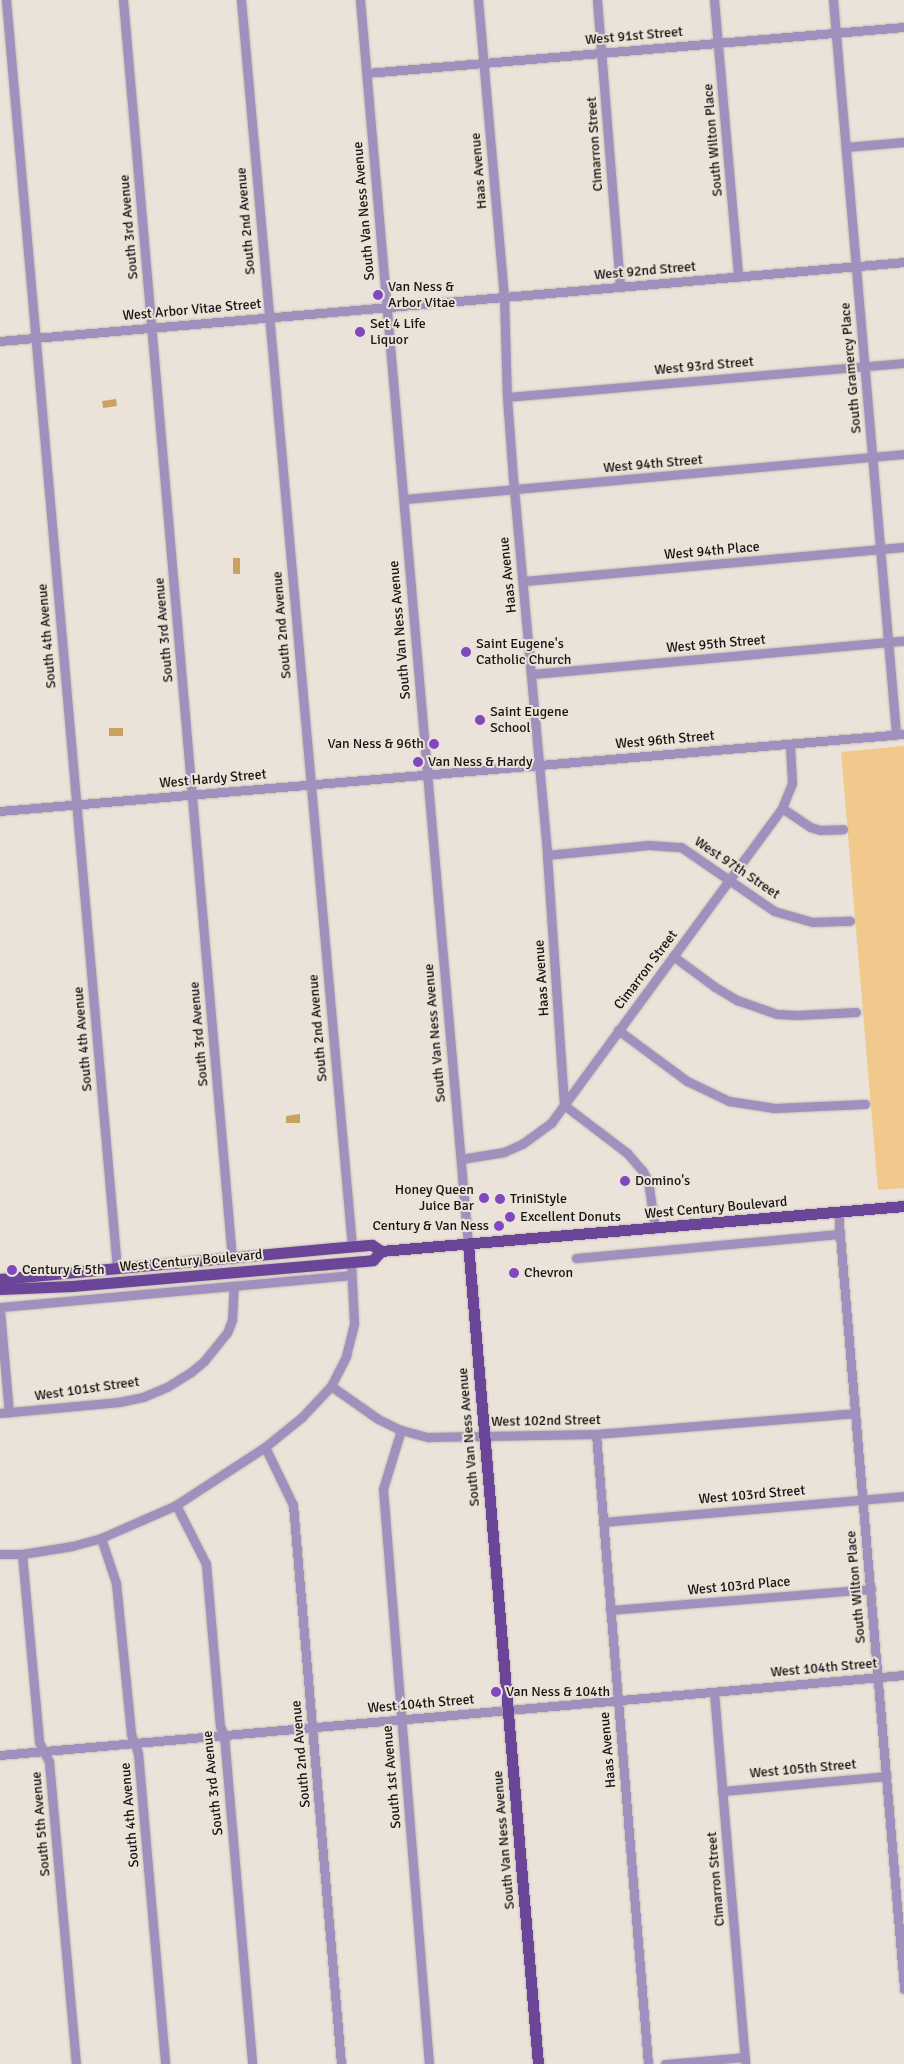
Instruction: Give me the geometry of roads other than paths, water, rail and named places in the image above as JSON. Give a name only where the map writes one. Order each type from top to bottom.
[{"type":"main road","name":"West Century Boulevard","points":[[0,1279],[372,1245],[381,1251],[904,1206]]},
{"type":"main road","name":"South Van Ness Avenue","points":[[468,1244],[538,2064]]},
{"type":"main road","name":"West Century Boulevard","points":[[0,1289],[72,1286],[373,1260],[381,1251]]},
{"type":"street","name":"South 4th Avenue","points":[[6,0],[117,1269]]},
{"type":"street","name":"South 3rd Avenue","points":[[123,0],[232,1259]]},
{"type":"street","name":"South 2nd Avenue","points":[[241,0],[352,1247]]},
{"type":"street","name":"South Van Ness Avenue","points":[[360,0],[468,1244]]},
{"type":"street","name":"Haas Avenue","points":[[478,0],[504,297],[507,397],[547,856],[564,1105]]},
{"type":"street","name":"Cimarron Street","points":[[597,0],[620,286]]},
{"type":"street","name":"South Wilton Place","points":[[714,0],[738,278]]},
{"type":"street","name":"South Gramercy Place","points":[[833,0],[888,642],[900,734]]},
{"type":"street","name":"West 91st Street","points":[[367,73],[904,27]]},
{"type":"street","points":[[846,147],[904,142]]},
{"type":"street","name":"West 92nd Street","points":[[387,307],[620,286],[738,278],[904,262]]},
{"type":"street","name":"West Arbor Vitae Street","points":[[0,341],[387,307]]},
{"type":"street","name":"West 93rd Street","points":[[507,397],[904,363]]},
{"type":"street","name":"West 94th Street","points":[[404,499],[904,454]]},
{"type":"street","name":"West 94th Place","points":[[523,581],[904,548]]},
{"type":"street","name":"West 95th Street","points":[[531,674],[904,640]]},
{"type":"street","name":"West 96th Street","points":[[428,774],[900,734]]},
{"type":"street","name":"Cimarron Street","points":[[461,1159],[504,1152],[522,1144],[550,1123],[673,956],[731,881],[782,808],[792,782],[790,744]]},
{"type":"street","name":"West Hardy Street","points":[[0,811],[428,774]]},
{"type":"street","points":[[782,808],[810,827],[820,830],[843,829]]},
{"type":"street","name":"West 97th Street","points":[[547,856],[667,844],[681,847],[694,854],[757,901],[792,918],[812,922],[850,921]]},
{"type":"street","points":[[673,956],[715,987],[737,1000],[778,1014],[856,1012]]},
{"type":"street","points":[[618,1030],[687,1081],[729,1101],[774,1108],[865,1104]]},
{"type":"street","points":[[564,1105],[627,1153],[642,1170],[648,1181],[655,1228]]},
{"type":"street","name":"South Wilton Place","points":[[838,1212],[886,1776],[901,1912],[904,1989]]},
{"type":"street","points":[[576,1258],[840,1234]]},
{"type":"street","points":[[0,1554],[22,1554],[72,1546],[101,1538],[176,1506],[265,1448],[302,1417],[331,1386],[346,1356],[354,1323],[351,1262]]},
{"type":"street","points":[[0,1307],[352,1276]]},
{"type":"street","name":"West 101st Street","points":[[4,1413],[120,1402],[144,1397],[166,1387],[191,1372],[204,1361],[228,1333],[232,1320],[234,1287]]},
{"type":"street","points":[[0,1311],[4,1413]]},
{"type":"street","name":"West 102nd Street","points":[[331,1386],[378,1419],[401,1430],[428,1437],[596,1434],[855,1413]]},
{"type":"street","name":"South 1st Avenue","points":[[401,1430],[383,1489],[429,2064]]},
{"type":"street","name":"Haas Avenue","points":[[596,1434],[648,2064]]},
{"type":"street","name":"South 2nd Avenue","points":[[265,1448],[293,1505],[341,2064]]},
{"type":"street","name":"West 103rd Street","points":[[603,1522],[904,1496]]},
{"type":"street","name":"South 3rd Avenue","points":[[176,1506],[206,1564],[220,1726],[224,1735],[252,2064]]},
{"type":"street","name":"South 4th Avenue","points":[[101,1538],[116,1583],[131,1734],[138,1753],[165,2064]]},
{"type":"street","name":"South 5th Avenue","points":[[22,1554],[39,1742],[49,1762],[76,2064]]},
{"type":"street","name":"West 103rd Place","points":[[610,1610],[871,1589]]},
{"type":"street","name":"West 104th Street","points":[[0,1755],[904,1675]]},
{"type":"street","name":"Cimarron Street","points":[[714,1692],[745,2060]]},
{"type":"street","name":"West 105th Street","points":[[722,1791],[886,1776]]},
{"type":"street","points":[[664,2064],[745,2060]]},
{"type":"place","name":"Van Ness & Arbor Vitae","points":[[378,295]]},
{"type":"place","name":"Set 4 Life Liquor","points":[[360,332]]},
{"type":"place","name":"Saint Eugene's Catholic Church","points":[[466,652]]},
{"type":"place","name":"Saint Eugene School","points":[[480,720]]},
{"type":"place","name":"Van Ness & 96th","points":[[434,744]]},
{"type":"place","name":"Van Ness & Hardy","points":[[418,762]]},
{"type":"place","name":"Domino's","points":[[625,1181]]},
{"type":"place","name":"Honey Queen Juice Bar","points":[[484,1198]]},
{"type":"place","name":"TriniStyle","points":[[500,1199]]},
{"type":"place","name":"Excellent Donuts","points":[[510,1217]]},
{"type":"place","name":"Century & Van Ness","points":[[499,1226]]},
{"type":"place","name":"Century & 5th","points":[[12,1270]]},
{"type":"place","name":"Chevron","points":[[514,1273]]},
{"type":"place","name":"Van Ness & 104th","points":[[496,1692]]}]
